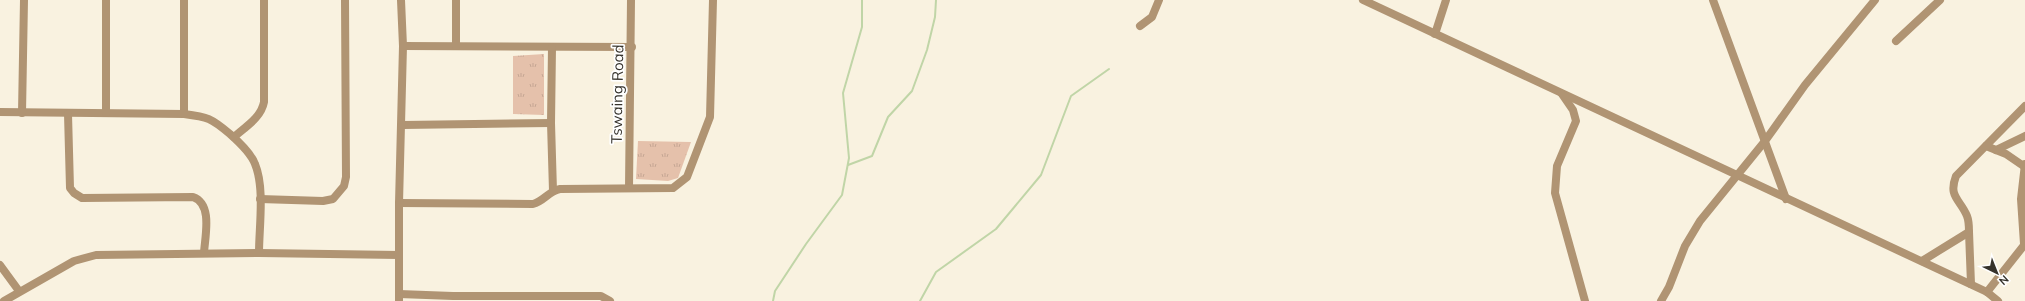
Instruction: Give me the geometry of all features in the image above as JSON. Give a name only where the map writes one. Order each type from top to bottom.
[{"type":"street","points":[[22,113],[24,0]]},
{"type":"street","points":[[106,0],[106,113]]},
{"type":"street","points":[[184,0],[184,114]]},
{"type":"street","points":[[234,137],[260,114],[263,109],[264,0]]},
{"type":"street","points":[[260,199],[323,201],[333,199],[344,186],[346,177],[345,0]]},
{"type":"street","points":[[401,0],[403,46],[403,124],[399,203],[399,298],[534,299],[601,296],[610,301]]},
{"type":"street","points":[[456,0],[456,46]]},
{"type":"street","name":"Tswaing Road","points":[[629,188],[632,47],[631,0]]},
{"type":"street","points":[[399,203],[533,204],[541,201],[552,191],[560,188],[673,188],[687,177],[711,109],[713,0]]},
{"type":"street","points":[[1140,26],[1152,17],[1159,0]]},
{"type":"street","points":[[1363,0],[1971,284],[1987,292],[1998,301]]},
{"type":"street","points":[[1435,34],[1446,0]]},
{"type":"street","points":[[1713,0],[1786,198]]},
{"type":"street","points":[[1661,301],[1669,287],[1684,246],[1700,221],[1765,141],[1805,85],[1875,0]]},
{"type":"street","points":[[1896,41],[1940,0]]},
{"type":"street","points":[[403,46],[632,47]]},
{"type":"street","points":[[552,47],[552,191]]},
{"type":"street","points":[[1562,94],[1573,110],[1576,121],[1557,166],[1554,193],[1585,301]]},
{"type":"street","points":[[1971,284],[1967,217],[1954,196],[1952,187],[1956,176],[2009,124],[2025,106]]},
{"type":"street","points":[[0,112],[68,114],[184,114],[210,118],[234,137],[252,157],[256,165],[260,182],[259,253]]},
{"type":"street","points":[[68,114],[70,188],[74,193],[82,198],[193,197],[199,199],[205,210],[204,253]]},
{"type":"street","points":[[403,124],[551,123]]},
{"type":"street","points":[[1996,150],[2025,136]]},
{"type":"street","points":[[1986,146],[2006,154],[2025,166],[2021,200],[2025,244],[1987,292]]},
{"type":"street","points":[[1922,261],[1969,232]]},
{"type":"street","points":[[4,301],[19,291],[74,261],[90,256],[204,253],[399,255]]},
{"type":"street","points":[[0,265],[19,291]]},
{"type":"green space","points":[[544,54],[544,115],[513,114],[513,56]]},
{"type":"green space","points":[[638,141],[691,142],[678,178],[668,181],[636,179]]},
{"type":"waterway","points":[[773,301],[775,291],[806,244],[842,195],[849,158],[843,93],[862,27],[862,0]]},
{"type":"waterway","points":[[848,165],[872,156],[888,117],[912,91],[927,50],[935,17],[936,0]]},
{"type":"waterway","points":[[920,301],[936,272],[996,229],[1041,175],[1071,96],[1109,69]]}]
